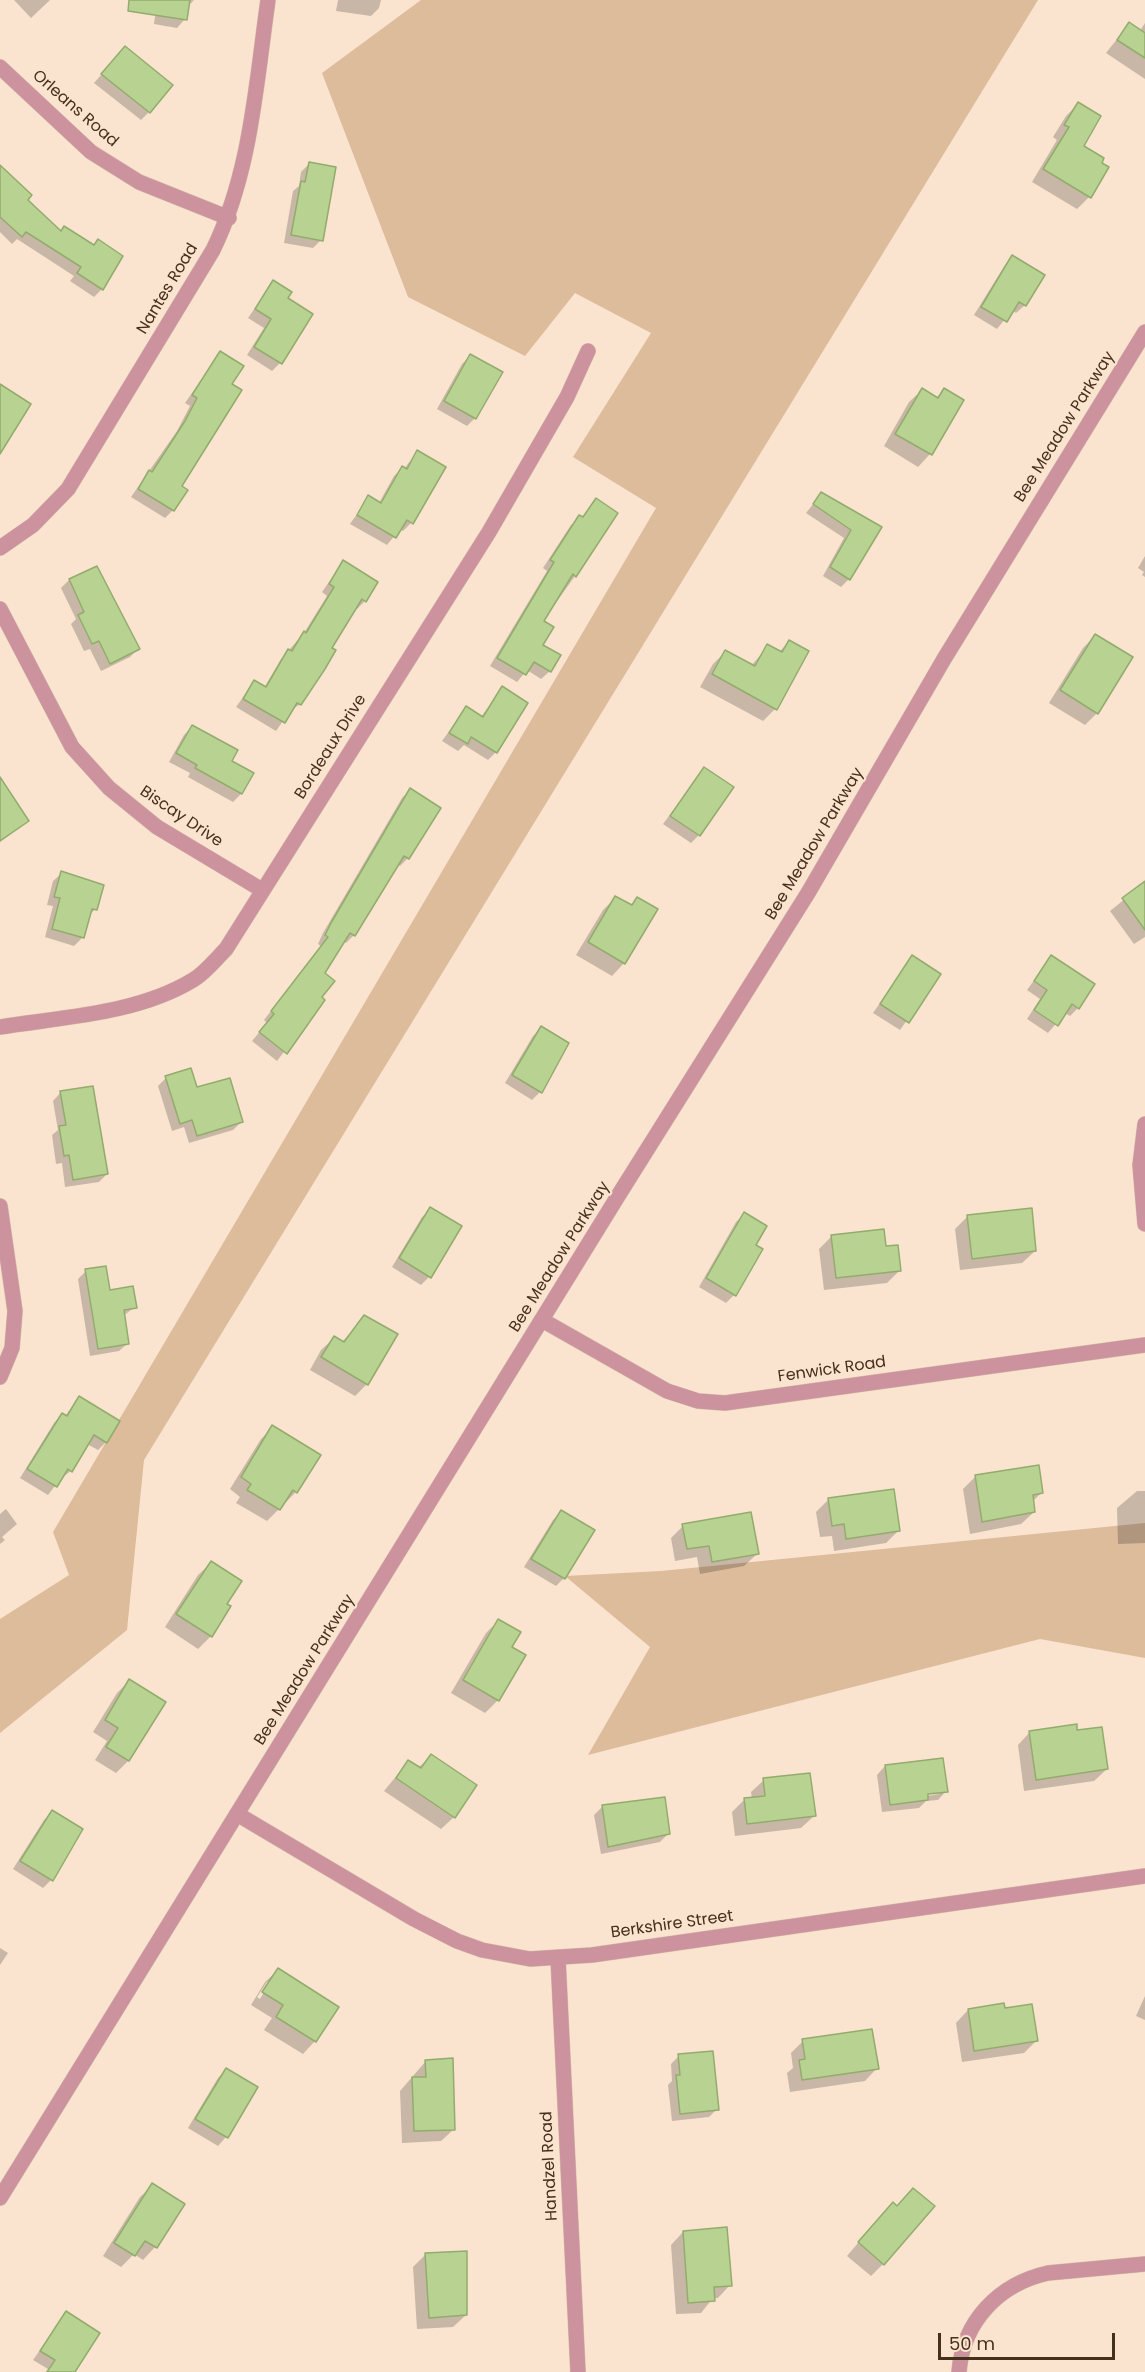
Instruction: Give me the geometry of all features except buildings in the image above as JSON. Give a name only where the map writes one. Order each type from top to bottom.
[{"type":"street","name":"Nantes Road","points":[[0,548],[33,525],[68,489],[213,250],[229,218],[246,153],[268,0]]},
{"type":"street","name":"Orleans Road","points":[[0,67],[91,152],[139,182],[229,218]]},
{"type":"street","name":"Bee Meadow Parkway","points":[[0,2198],[808,893],[944,659],[1145,332]]},
{"type":"street","name":"Bordeaux Drive","points":[[0,1027],[101,1011],[165,994],[195,979],[226,949],[489,532],[567,397],[588,351]]},
{"type":"street","name":"Biscay Drive","points":[[0,609],[72,747],[109,788],[157,827],[262,890]]},
{"type":"street","points":[[1145,1124],[1140,1165],[1145,1224]]},
{"type":"street","points":[[0,1206],[15,1311],[12,1348],[0,1377]]},
{"type":"street","name":"Fenwick Road","points":[[542,1320],[667,1391],[698,1401],[725,1403],[1145,1345]]},
{"type":"street","name":"Berkshire Street","points":[[237,1814],[445,1936],[502,1955],[530,1959],[558,1958],[1145,1876]]},
{"type":"street","name":"Handzel Road","points":[[558,1958],[578,2372]]},
{"type":"street","points":[[959,2372],[960,2358],[969,2334],[980,2314],[1003,2291],[1032,2277],[1048,2273],[1145,2264]]},
{"type":"shaded area","points":[[421,0],[1038,0],[144,1460],[127,1630],[0,1733],[0,1619],[69,1575],[53,1532],[656,508],[573,457],[651,333],[575,293],[525,356],[408,297],[322,73]]},
{"type":"shaded area","points":[[1145,1523],[1145,1658],[1040,1639],[588,1755],[650,1647],[565,1576],[661,1571]]}]
